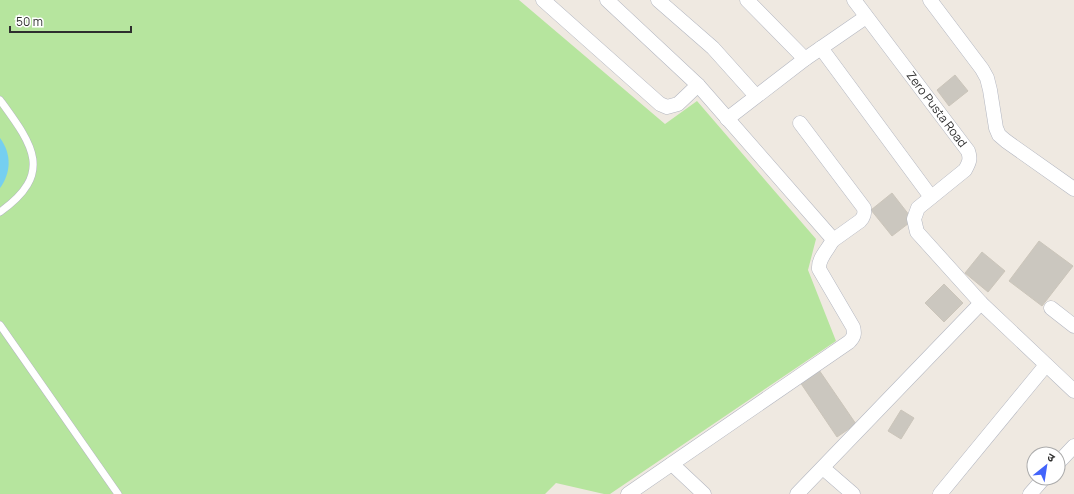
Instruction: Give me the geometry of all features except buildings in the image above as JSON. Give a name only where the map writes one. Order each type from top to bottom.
[{"type":"street","points":[[543,0],[660,104],[667,107],[678,104],[698,85]]},
{"type":"street","points":[[607,0],[698,85],[831,237],[832,240]]},
{"type":"street","points":[[658,0],[712,48],[756,96]]},
{"type":"street","points":[[747,0],[805,59]]},
{"type":"street","name":"Zero Pusta Road","points":[[854,0],[968,151],[970,157],[969,163],[965,170],[918,208],[914,219],[917,232],[981,303]]},
{"type":"street","points":[[930,0],[982,69],[987,78],[996,128],[999,135],[1074,189]]},
{"type":"street","points":[[727,119],[805,59],[866,17]]},
{"type":"street","points":[[821,48],[931,197]]},
{"type":"street","points":[[628,494],[843,346],[853,337],[853,327],[819,269],[818,264],[832,240],[863,218],[865,213],[864,208],[800,123]]},
{"type":"street","points":[[797,494],[981,303],[1074,391]]},
{"type":"street","points":[[1051,308],[1074,326]]},
{"type":"street","points":[[940,494],[1046,365]]},
{"type":"street","points":[[1066,454],[1074,446]]},
{"type":"street","points":[[672,464],[704,494]]},
{"type":"street","points":[[823,468],[853,494]]},
{"type":"street","points":[[1030,494],[1037,486]]},
{"type":"lane","points":[[0,100],[28,141],[34,158],[34,170],[27,186],[18,197],[0,212]]},
{"type":"lane","points":[[0,325],[118,494]]},
{"type":"green space","points":[[0,0],[519,0],[665,124],[697,101],[816,239],[808,270],[836,341],[610,494],[556,483],[545,494],[0,494]]},
{"type":"water","points":[[0,138],[7,150],[9,163],[4,182],[0,188]]}]
